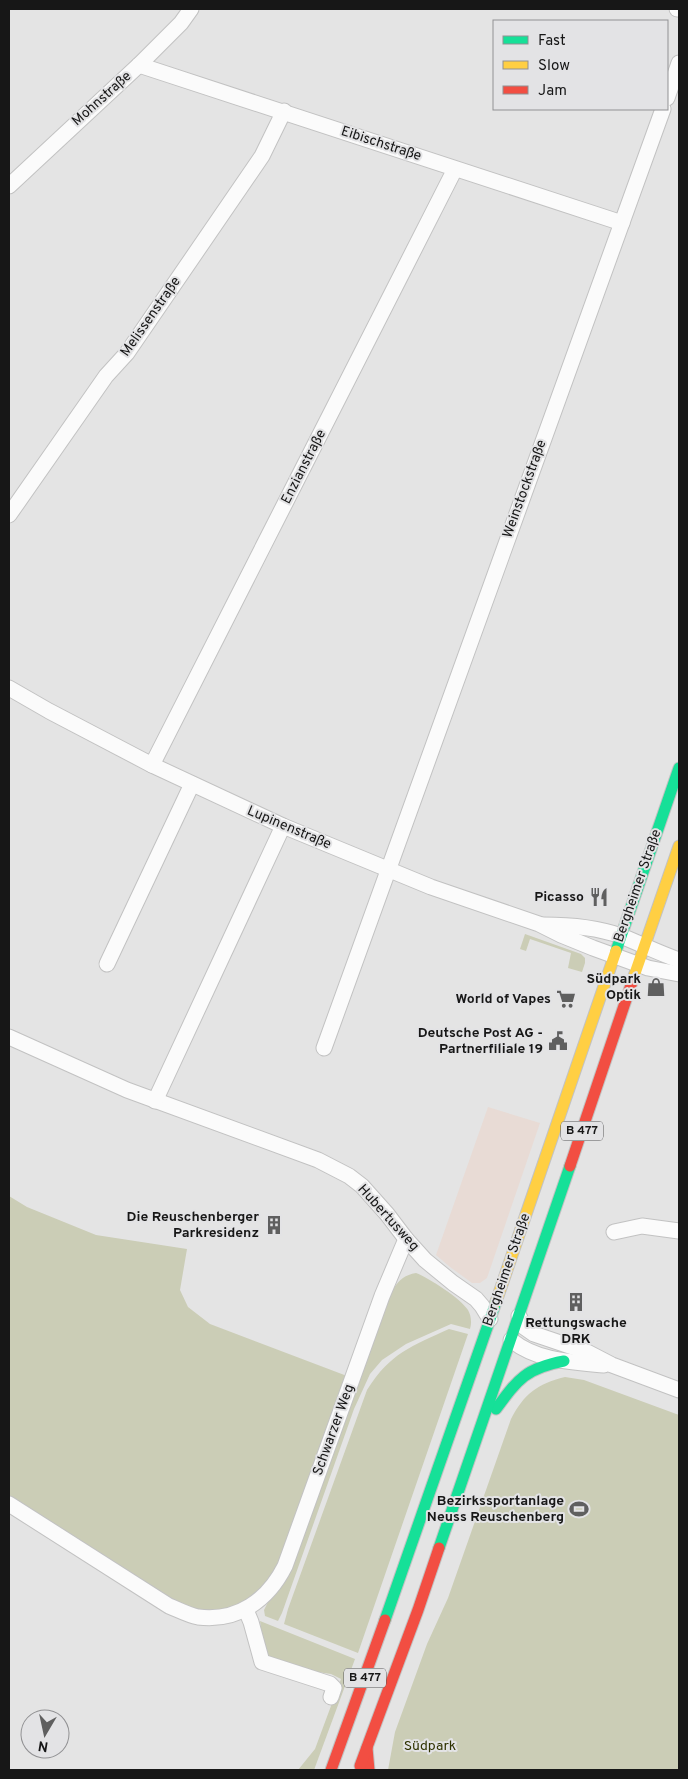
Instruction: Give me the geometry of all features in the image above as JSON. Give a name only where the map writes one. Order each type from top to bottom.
[{"type":"main road","name":"Bergheimer Straße","points":[[331,1770],[398,1585],[500,1329],[620,936],[679,768]]},
{"type":"main road","name":"Bergheimer Straße","points":[[358,1770],[418,1610],[480,1430],[500,1329],[519,1316],[679,846]]},
{"type":"main road","points":[[480,1430],[513,1384],[533,1368],[564,1361]]},
{"type":"main road","points":[[367,1748],[368,1770]]},
{"type":"street","name":"Mohnstraße","points":[[9,186],[140,65],[181,23],[191,9]]},
{"type":"street","points":[[668,95],[679,63]]},
{"type":"street","name":"Eibischstraße","points":[[140,65],[622,223]]},
{"type":"street","name":"Weinstockstraße","points":[[388,869],[663,110]]},
{"type":"street","name":"Melissenstraße","points":[[9,515],[106,376],[127,353],[262,156],[284,112]]},
{"type":"street","name":"Enzianstraße","points":[[152,765],[456,169]]},
{"type":"street","name":"Lupinenstraße","points":[[9,688],[65,720],[152,765],[283,826],[431,887],[539,924],[560,936],[638,964],[679,974]]},
{"type":"street","points":[[107,964],[192,784]]},
{"type":"street","points":[[155,1101],[283,826]]},
{"type":"street","points":[[324,1048],[388,869]]},
{"type":"street","name":"Lupinenstraße","points":[[539,924],[583,927],[620,936],[679,960]]},
{"type":"street","name":"Hubertusweg","points":[[9,1038],[155,1101],[318,1160],[335,1168],[362,1186],[406,1239],[431,1265],[476,1299],[500,1329]]},
{"type":"street","points":[[614,1232],[642,1226],[679,1231]]},
{"type":"street","name":"Schwarzer Weg","points":[[9,1504],[169,1606],[198,1617],[227,1615],[246,1610],[263,1597],[272,1587],[284,1566],[388,1280],[406,1239]]},
{"type":"street","points":[[519,1316],[524,1327],[534,1334],[587,1352],[612,1365],[679,1390]]},
{"type":"street","points":[[500,1329],[530,1353],[564,1361],[612,1365]]},
{"type":"street","points":[[246,1610],[252,1622],[262,1662],[330,1684],[334,1688],[331,1697]]},
{"type":"shaded area","points":[[488,1107],[540,1123],[487,1278],[480,1283],[472,1283],[436,1255]]},
{"type":"green space","points":[[525,934],[581,954],[585,958],[582,972],[568,968],[571,953],[530,939],[526,951],[520,949]]},
{"type":"green space","points":[[9,1196],[27,1207],[96,1235],[187,1249],[180,1290],[188,1307],[210,1324],[347,1376],[276,1573],[255,1598],[231,1609],[205,1611],[190,1608],[159,1592],[9,1497]]},
{"type":"green space","points":[[416,1273],[444,1289],[464,1305],[470,1317],[470,1329],[451,1324],[406,1344],[382,1360],[370,1374],[354,1409],[282,1613],[278,1621],[265,1616],[264,1610],[268,1602],[275,1595],[290,1570],[393,1289],[403,1278]]},
{"type":"green space","points":[[449,1329],[468,1334],[358,1653],[284,1624],[367,1390],[384,1367],[393,1359],[413,1346]]},
{"type":"green space","name":"Bezirkssportanlage Neuss Reuschenberg","points":[[565,1377],[584,1380],[679,1415],[679,1770],[388,1770],[395,1732],[427,1644],[448,1598],[511,1419],[521,1403],[532,1391],[547,1383]]},
{"type":"green space","points":[[260,1621],[355,1659],[314,1770],[298,1770],[315,1749],[341,1679],[331,1674],[291,1668],[265,1657]]},
{"type":"traffic: fast","points":[[616,951],[679,768]]},
{"type":"traffic: fast","points":[[439,1548],[570,1166]]},
{"type":"traffic: fast","points":[[385,1620],[496,1302]]},
{"type":"traffic: fast","points":[[496,1409],[524,1376],[540,1367],[564,1361]]},
{"type":"traffic: slow","points":[[632,982],[679,846]]},
{"type":"traffic: slow","points":[[496,1302],[616,951]]},
{"type":"traffic: jam","points":[[570,1166],[632,982]]},
{"type":"traffic: jam","points":[[360,1766],[439,1548]]},
{"type":"traffic: jam","points":[[331,1770],[385,1620]]},
{"type":"traffic: jam","points":[[367,1748],[369,1770]]},
{"type":"place","name":"Picasso","points":[[599,897]]},
{"type":"place","name":"Südpark Optik","points":[[656,987]]},
{"type":"place","name":"World of Vapes","points":[[566,999]]},
{"type":"place","name":"Deutsche Post AG - Partnerfiliale 19","points":[[558,1041]]},
{"type":"place","name":"Die Reuschenberger Parkresidenz","points":[[274,1225]]},
{"type":"place","name":"Rettungswache DRK","points":[[576,1302]]},
{"type":"place","name":"Bezirkssportanlage Neuss Reuschenberg","points":[[579,1509]]},
{"type":"park label","name":"Südpark","points":[[430,1746]]}]
